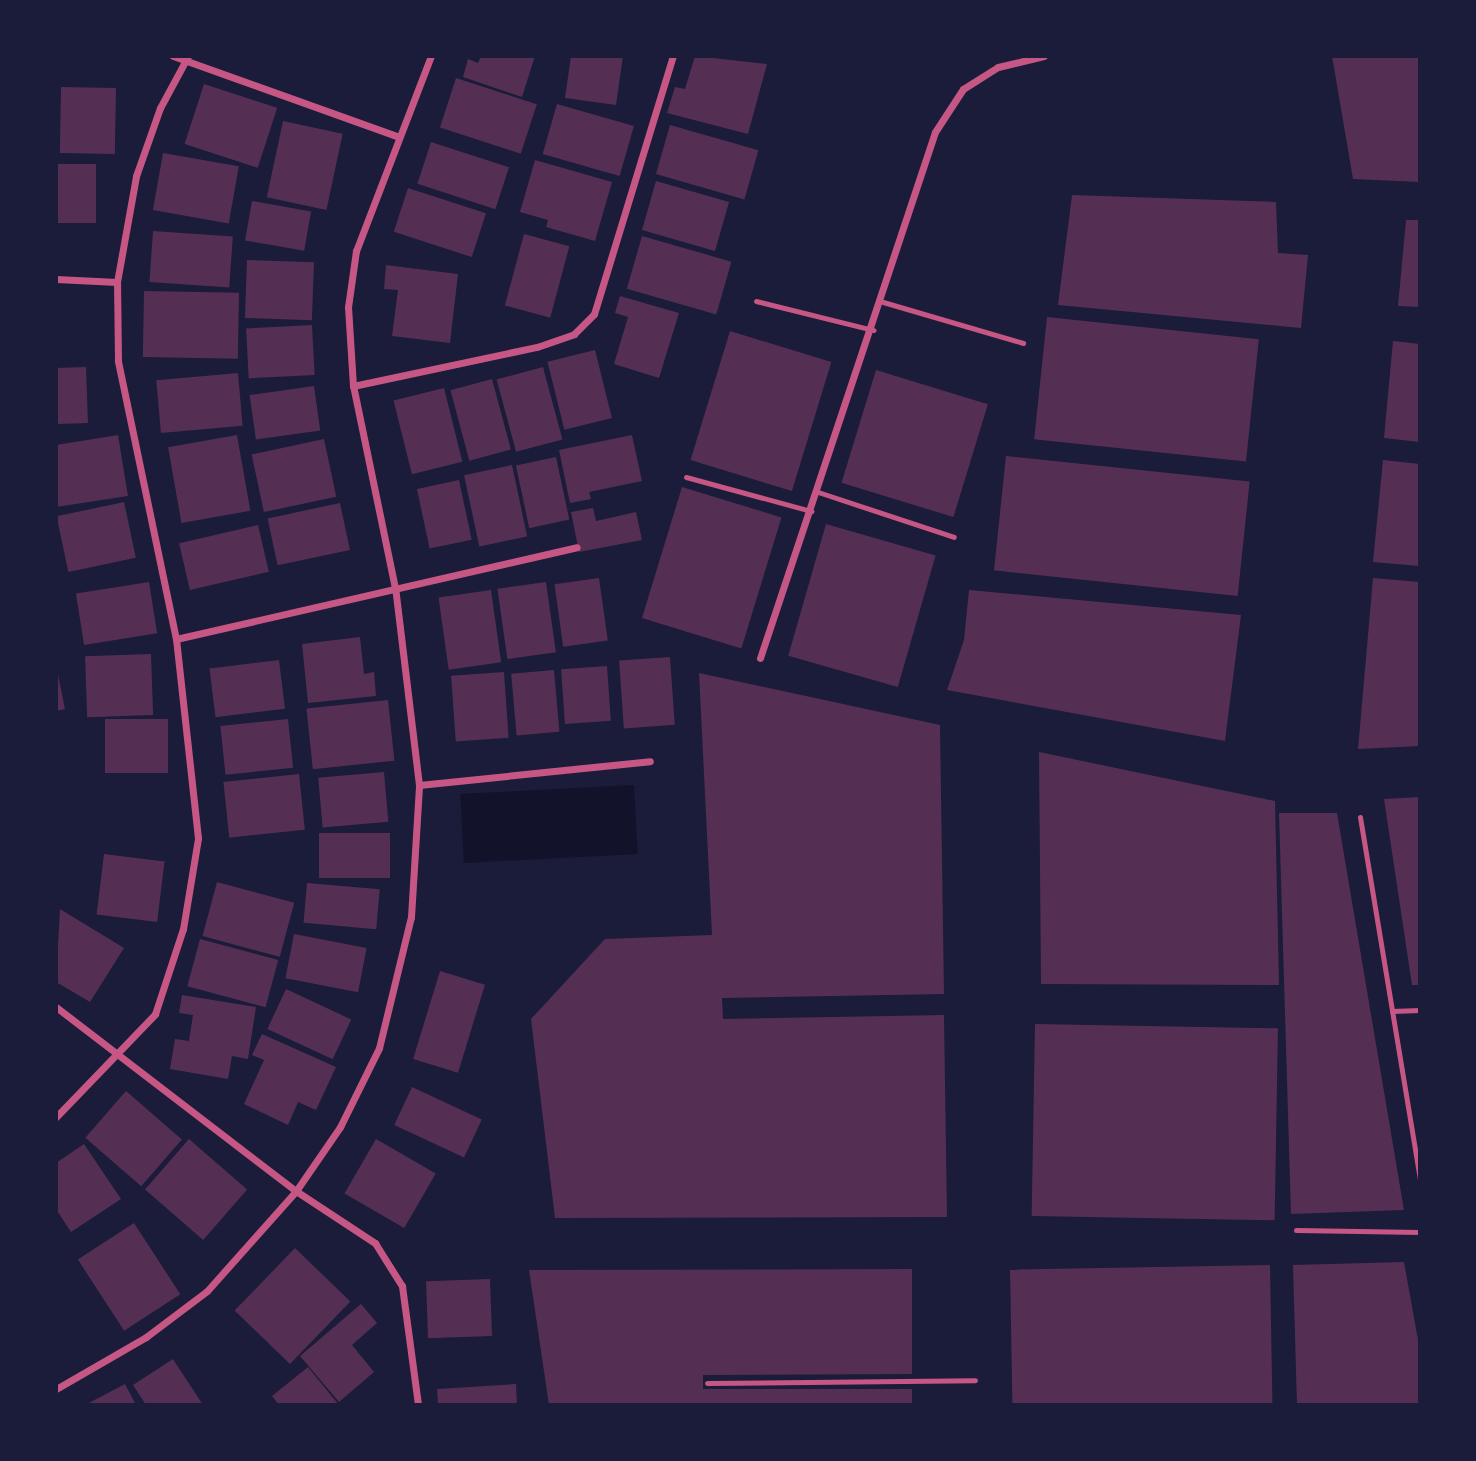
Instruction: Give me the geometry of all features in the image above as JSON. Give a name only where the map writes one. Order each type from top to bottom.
[{"type":"street","points":[[173,56],[188,57],[398,137]]},
{"type":"street","points":[[56,1389],[146,1337],[207,1290],[296,1191],[340,1127],[379,1048],[411,917],[419,785],[395,588],[353,386],[348,307],[356,251],[398,137],[432,56]]},
{"type":"street","points":[[353,386],[537,347],[573,334],[594,314],[673,56]]},
{"type":"street","points":[[760,658],[948,105],[998,67],[1044,56]]},
{"type":"street","points":[[56,1117],[122,1055],[155,1014],[183,929],[198,838],[176,639],[129,429],[118,361],[117,282],[136,176],[160,108],[188,57]]},
{"type":"street","points":[[56,279],[117,282]]},
{"type":"street","points":[[176,639],[577,547]]},
{"type":"street","points":[[419,785],[650,761]]},
{"type":"street","points":[[56,1007],[296,1191],[375,1243],[399,1283],[418,1401],[408,1405]]},
{"type":"lane","points":[[756,301],[873,330]]},
{"type":"lane","points":[[883,302],[1023,343]]},
{"type":"lane","points":[[686,477],[812,511]]},
{"type":"lane","points":[[818,492],[954,537]]},
{"type":"lane","points":[[1360,817],[1420,1179]]},
{"type":"lane","points":[[1392,1010],[1420,1010]]},
{"type":"lane","points":[[1296,1230],[1420,1232]]},
{"type":"lane","points":[[707,1383],[975,1380]]},
{"type":"shaded area","points":[[634,785],[638,854],[464,863],[460,794]]},
{"type":"building","points":[[481,56],[535,56],[522,97],[463,77],[468,59],[478,63]]},
{"type":"building","points":[[571,56],[623,56],[616,105],[565,98]]},
{"type":"building","points":[[695,56],[767,64],[748,134],[667,113],[675,87],[685,89]]},
{"type":"building","points":[[1332,56],[1420,56],[1420,182],[1353,179]]},
{"type":"building","points":[[456,78],[537,104],[521,154],[440,127]]},
{"type":"building","points":[[204,84],[277,108],[258,168],[185,144]]},
{"type":"building","points":[[61,87],[116,88],[115,154],[60,153]]},
{"type":"building","points":[[557,104],[634,126],[620,176],[543,154]]},
{"type":"building","points":[[283,121],[343,134],[326,210],[267,197]]},
{"type":"building","points":[[670,125],[758,150],[744,199],[656,174]]},
{"type":"building","points":[[431,142],[509,167],[495,209],[417,184]]},
{"type":"building","points":[[163,153],[239,166],[229,223],[153,210]]},
{"type":"building","points":[[535,160],[612,182],[595,241],[546,227],[548,220],[520,212]]},
{"type":"building","points":[[56,164],[96,164],[96,223],[56,223]]},
{"type":"building","points":[[656,181],[729,202],[715,251],[642,230]]},
{"type":"building","points":[[408,188],[486,213],[472,257],[394,232]]},
{"type":"building","points":[[1072,195],[1276,202],[1278,253],[1308,255],[1301,328],[1058,305]]},
{"type":"building","points":[[252,201],[311,211],[304,251],[245,240]]},
{"type":"building","points":[[1406,220],[1420,220],[1420,307],[1398,306]]},
{"type":"building","points":[[153,231],[233,237],[229,287],[149,282]]},
{"type":"building","points":[[524,234],[569,246],[550,318],[505,305]]},
{"type":"building","points":[[642,236],[731,262],[716,315],[627,289]]},
{"type":"building","points":[[247,260],[314,262],[312,320],[245,318]]},
{"type":"building","points":[[386,265],[458,274],[450,343],[392,336],[398,290],[384,289]]},
{"type":"building","points":[[144,291],[239,293],[238,359],[143,357]]},
{"type":"building","points":[[620,296],[679,313],[659,378],[614,364],[628,317],[615,313]]},
{"type":"building","points":[[1047,317],[1259,339],[1246,462],[1034,439]]},
{"type":"building","points":[[312,325],[315,375],[249,378],[246,328]]},
{"type":"building","points":[[730,331],[831,362],[792,491],[691,460]]},
{"type":"building","points":[[1393,341],[1420,344],[1420,442],[1384,438]]},
{"type":"building","points":[[595,350],[612,418],[564,430],[547,362]]},
{"type":"building","points":[[86,367],[88,423],[58,424],[56,368]]},
{"type":"building","points":[[543,367],[562,439],[516,452],[497,379]]},
{"type":"building","points":[[876,370],[988,404],[953,517],[842,483]]},
{"type":"building","points":[[238,373],[243,426],[161,433],[156,380]]},
{"type":"building","points":[[492,379],[511,450],[469,461],[450,390]]},
{"type":"building","points":[[314,386],[320,431],[256,440],[250,395]]},
{"type":"building","points":[[444,388],[462,462],[412,474],[394,401]]},
{"type":"building","points":[[118,435],[128,496],[56,507],[56,445]]},
{"type":"building","points":[[237,435],[250,511],[181,523],[168,447]]},
{"type":"building","points":[[632,435],[642,481],[589,492],[591,499],[570,503],[559,450]]},
{"type":"building","points":[[324,439],[336,497],[264,512],[252,454]]},
{"type":"building","points":[[1006,456],[1250,482],[1238,596],[994,570]]},
{"type":"building","points":[[556,457],[569,520],[529,528],[516,466]]},
{"type":"building","points":[[1383,460],[1420,464],[1420,566],[1373,562]]},
{"type":"building","points":[[512,465],[527,536],[479,547],[464,475]]},
{"type":"building","points":[[459,480],[472,540],[430,549],[417,489]]},
{"type":"building","points":[[682,487],[781,517],[741,648],[642,618]]},
{"type":"building","points":[[124,502],[136,558],[68,572],[57,516]]},
{"type":"building","points":[[340,503],[350,550],[278,565],[268,518]]},
{"type":"building","points":[[593,508],[596,521],[636,512],[642,540],[579,552],[571,512]]},
{"type":"building","points":[[826,524],[936,555],[898,687],[788,656]]},
{"type":"building","points":[[258,525],[269,572],[190,590],[179,543]]},
{"type":"building","points":[[599,578],[608,640],[563,647],[554,584]]},
{"type":"building","points":[[1373,578],[1420,582],[1420,746],[1358,749]]},
{"type":"building","points":[[149,582],[157,633],[84,645],[76,594]]},
{"type":"building","points":[[546,582],[556,652],[507,659],[497,589]]},
{"type":"building","points":[[491,590],[501,662],[449,670],[439,597]]},
{"type":"building","points":[[969,590],[1241,615],[1225,741],[947,690],[964,640]]},
{"type":"building","points":[[360,637],[364,674],[374,672],[376,696],[308,703],[302,644]]},
{"type":"building","points":[[151,654],[153,715],[87,717],[85,656]]},
{"type":"building","points":[[670,657],[675,725],[624,728],[619,661]]},
{"type":"building","points":[[279,660],[285,709],[215,717],[210,669]]},
{"type":"building","points":[[56,665],[65,709],[56,711]]},
{"type":"building","points":[[607,666],[611,721],[565,724],[561,669]]},
{"type":"building","points":[[554,670],[559,732],[517,736],[511,674]]},
{"type":"building","points":[[504,672],[509,738],[456,742],[451,676]]},
{"type":"building","points":[[699,673],[940,725],[944,994],[722,998],[723,1019],[944,1015],[947,1217],[555,1218],[531,1019],[605,939],[712,935]]},
{"type":"building","points":[[388,700],[394,761],[313,769],[306,709]]},
{"type":"building","points":[[105,719],[168,719],[168,773],[105,773]]},
{"type":"building","points":[[288,719],[293,768],[225,775],[220,726]]},
{"type":"building","points":[[1039,752],[1275,801],[1279,985],[1041,984]]},
{"type":"building","points":[[384,772],[388,822],[323,828],[318,778]]},
{"type":"building","points":[[299,774],[305,830],[229,838],[223,782]]},
{"type":"building","points":[[1420,797],[1420,985],[1412,985],[1384,799]]},
{"type":"building","points":[[1279,813],[1337,813],[1404,1210],[1291,1214]]},
{"type":"building","points":[[319,833],[390,833],[390,878],[319,878]]},
{"type":"building","points":[[104,854],[165,861],[157,922],[97,915]]},
{"type":"building","points":[[217,882],[294,903],[280,957],[203,936]]},
{"type":"building","points":[[307,883],[380,889],[376,929],[304,923]]},
{"type":"building","points":[[60,909],[124,948],[90,1002],[56,982]]},
{"type":"building","points":[[294,934],[367,948],[358,992],[285,978]]},
{"type":"building","points":[[200,939],[278,960],[266,1007],[187,986]]},
{"type":"building","points":[[440,971],[485,985],[458,1073],[413,1059]]},
{"type":"building","points":[[286,989],[351,1019],[333,1059],[267,1029]]},
{"type":"building","points":[[182,995],[256,1007],[248,1059],[232,1056],[228,1079],[170,1069],[175,1039],[189,1041],[193,1015],[179,1013]]},
{"type":"building","points":[[1035,1024],[1278,1028],[1275,1220],[1032,1216]]},
{"type":"building","points":[[262,1034],[336,1067],[316,1110],[298,1102],[288,1125],[244,1104],[264,1060],[252,1055]]},
{"type":"building","points":[[412,1087],[482,1120],[464,1158],[394,1125]]},
{"type":"building","points":[[126,1091],[182,1140],[141,1186],[85,1138]]},
{"type":"building","points":[[189,1139],[247,1190],[203,1240],[145,1190]]},
{"type":"building","points":[[376,1139],[436,1174],[404,1228],[344,1194]]},
{"type":"building","points":[[84,1144],[121,1199],[71,1232],[56,1209],[56,1163]]},
{"type":"building","points":[[134,1223],[180,1294],[124,1331],[78,1259]]},
{"type":"building","points":[[295,1248],[350,1301],[290,1364],[235,1311]]},
{"type":"building","points":[[1404,1262],[1420,1351],[1420,1405],[1297,1405],[1293,1265]]},
{"type":"building","points":[[1270,1265],[1272,1405],[1012,1405],[1010,1270]]},
{"type":"building","points":[[912,1269],[912,1374],[703,1375],[703,1389],[912,1389],[912,1405],[549,1405],[529,1270]]},
{"type":"building","points":[[490,1279],[492,1336],[428,1338],[426,1281]]},
{"type":"building","points":[[361,1304],[377,1323],[352,1345],[374,1372],[339,1402],[300,1356]]},
{"type":"building","points":[[173,1359],[203,1405],[146,1405],[133,1385]]},
{"type":"building","points":[[308,1367],[339,1405],[279,1405],[272,1396]]},
{"type":"building","points":[[125,1384],[136,1405],[85,1405]]},
{"type":"building","points":[[516,1384],[517,1405],[438,1405],[437,1389]]}]
